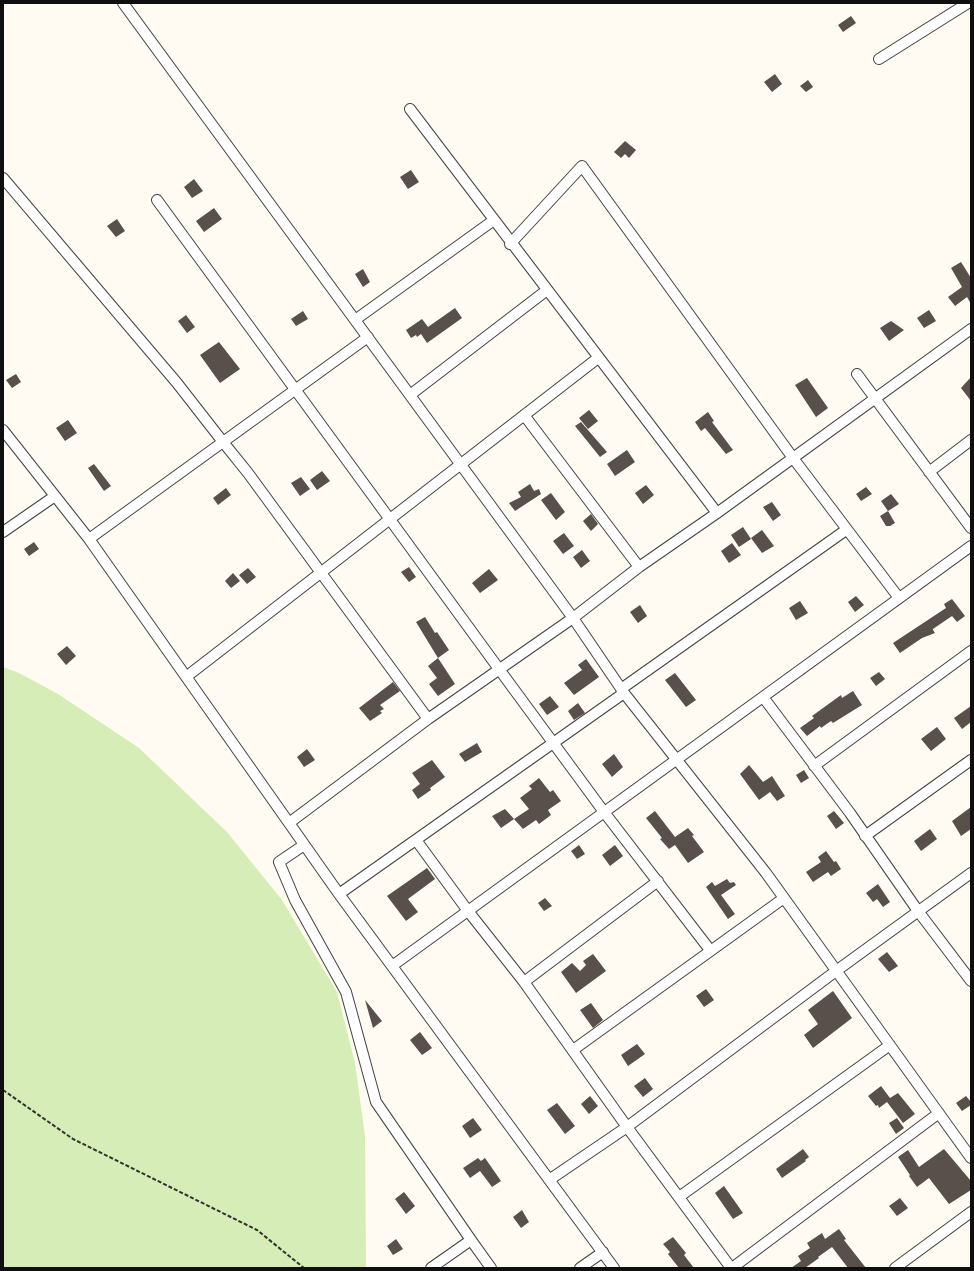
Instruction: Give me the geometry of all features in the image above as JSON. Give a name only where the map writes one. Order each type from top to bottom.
[{"type":"street","points":[[123,3],[573,618],[623,691],[784,898],[971,1158]]},
{"type":"street","points":[[879,59],[968,3]]},
{"type":"street","points":[[410,109],[510,243],[717,513]]},
{"type":"street","points":[[510,243],[582,166],[793,458],[846,530],[899,598]]},
{"type":"street","points":[[3,178],[177,383],[223,442],[428,719]]},
{"type":"street","points":[[157,200],[604,812],[710,950]]},
{"type":"street","points":[[355,320],[494,220]]},
{"type":"street","points":[[410,395],[547,290]]},
{"type":"street","points":[[289,823],[428,719],[573,618],[639,567],[717,513],[971,328]]},
{"type":"street","points":[[88,539],[368,337]]},
{"type":"street","points":[[186,677],[598,358]]},
{"type":"street","points":[[857,374],[971,528]]},
{"type":"street","points":[[524,415],[639,567]]},
{"type":"street","points":[[3,430],[88,539],[339,894],[614,1268]]},
{"type":"street","points":[[929,472],[971,440]]},
{"type":"street","points":[[3,532],[55,496]]},
{"type":"street","points":[[339,894],[554,743],[623,691],[846,530]]},
{"type":"street","points":[[392,966],[971,546]]},
{"type":"street","points":[[814,766],[971,651]]},
{"type":"street","points":[[763,697],[971,982]]},
{"type":"street","points":[[865,836],[971,760]]},
{"type":"street","points":[[416,840],[468,911],[524,982],[627,1127],[732,1268],[939,1112]]},
{"type":"street","points":[[304,844],[279,862],[295,900],[346,992],[376,1102],[470,1240],[491,1268]]},
{"type":"street","points":[[549,1180],[627,1127],[836,971],[971,873]]},
{"type":"street","points":[[524,982],[658,881]]},
{"type":"street","points":[[572,1050],[784,898]]},
{"type":"street","points":[[679,1198],[890,1045]]},
{"type":"street","points":[[895,1268],[971,1212]]},
{"type":"street","points":[[432,1268],[470,1240]]},
{"type":"street","points":[[580,1268],[603,1252]]},
{"type":"path","points":[[3,1090],[73,1139],[257,1230],[304,1268]]},
{"type":"green space","points":[[3,667],[19,673],[58,694],[139,748],[227,832],[282,900],[337,992],[355,1063],[365,1136],[366,1268],[3,1268]]},
{"type":"building","points":[[851,16],[856,23],[843,32],[838,25]]},
{"type":"building","points":[[775,74],[782,84],[772,92],[764,82]]},
{"type":"building","points":[[808,80],[813,87],[806,92],[800,86]]},
{"type":"building","points":[[625,141],[636,150],[629,158],[625,154],[621,158],[614,152]]},
{"type":"building","points":[[411,170],[419,182],[408,189],[400,177]]},
{"type":"building","points":[[194,179],[203,191],[192,198],[184,187]]},
{"type":"building","points":[[214,208],[222,219],[204,232],[196,221]]},
{"type":"building","points":[[117,219],[125,231],[116,237],[107,226]]},
{"type":"building","points":[[961,262],[971,278],[971,304],[967,297],[955,306],[948,297],[962,287],[951,268]]},
{"type":"building","points":[[363,269],[370,282],[363,287],[355,274]]},
{"type":"building","points":[[455,308],[462,318],[427,343],[421,334],[417,337],[416,335],[411,338],[406,330],[422,319],[428,327]]},
{"type":"building","points":[[929,310],[936,321],[924,328],[917,318]]},
{"type":"building","points":[[303,311],[308,319],[296,326],[291,319]]},
{"type":"building","points":[[186,315],[195,327],[187,333],[178,321]]},
{"type":"building","points":[[891,321],[904,330],[889,341],[880,328]]},
{"type":"building","points":[[219,342],[240,369],[220,383],[200,355]]},
{"type":"building","points":[[16,374],[21,382],[12,388],[6,380]]},
{"type":"building","points":[[971,377],[971,401],[961,388]]},
{"type":"building","points":[[807,378],[828,408],[816,417],[795,385]]},
{"type":"building","points":[[589,410],[598,421],[588,429],[579,418]]},
{"type":"building","points":[[708,412],[714,421],[712,422],[733,450],[726,454],[705,428],[701,431],[695,422]]},
{"type":"building","points":[[68,420],[77,433],[65,441],[56,428]]},
{"type":"building","points":[[581,422],[607,452],[600,457],[575,426]]},
{"type":"building","points":[[627,450],[635,462],[615,476],[607,464]]},
{"type":"building","points":[[94,464],[111,486],[104,491],[88,468]]},
{"type":"building","points":[[322,471],[330,481],[317,490],[310,480]]},
{"type":"building","points":[[301,477],[310,489],[300,496],[291,483]]},
{"type":"building","points":[[530,484],[534,491],[539,489],[541,494],[515,511],[509,503],[521,497],[518,492]]},
{"type":"building","points":[[646,485],[654,495],[643,504],[635,493]]},
{"type":"building","points":[[866,487],[872,494],[861,501],[856,494]]},
{"type":"building","points":[[226,488],[231,495],[218,505],[213,498]]},
{"type":"building","points":[[551,493],[565,512],[556,520],[541,500]]},
{"type":"building","points":[[891,494],[899,504],[888,511],[881,501]]},
{"type":"building","points":[[772,502],[781,515],[773,521],[763,507]]},
{"type":"building","points":[[888,511],[895,523],[890,526],[886,526],[880,516]]},
{"type":"building","points":[[591,514],[598,524],[591,531],[583,521]]},
{"type":"building","points":[[743,527],[751,539],[739,547],[731,535]]},
{"type":"building","points":[[762,530],[774,546],[762,553],[751,538]]},
{"type":"building","points":[[564,533],[574,546],[563,554],[553,541]]},
{"type":"building","points":[[34,542],[39,549],[29,556],[24,549]]},
{"type":"building","points":[[732,543],[741,555],[729,563],[721,551]]},
{"type":"building","points":[[582,550],[590,561],[581,568],[573,557]]},
{"type":"building","points":[[409,567],[416,577],[409,582],[401,572]]},
{"type":"building","points":[[248,568],[256,577],[247,584],[239,575]]},
{"type":"building","points":[[489,569],[498,580],[480,593],[472,583]]},
{"type":"building","points":[[233,573],[240,581],[231,588],[225,581]]},
{"type":"building","points":[[856,596],[864,605],[855,612],[848,602]]},
{"type":"building","points":[[952,599],[965,616],[957,622],[952,616],[933,629],[935,633],[922,638],[900,653],[893,643],[946,608],[944,604]]},
{"type":"building","points":[[800,601],[808,613],[796,620],[789,608]]},
{"type":"building","points":[[640,605],[647,616],[638,623],[630,612]]},
{"type":"building","points":[[425,617],[435,633],[437,632],[449,650],[438,658],[416,622]]},
{"type":"building","points":[[67,646],[76,656],[66,665],[57,654]]},
{"type":"building","points":[[438,658],[455,684],[438,696],[429,684],[437,678],[428,666]]},
{"type":"building","points":[[586,659],[599,677],[574,695],[564,683],[582,670],[578,665]]},
{"type":"building","points":[[879,672],[885,679],[876,686],[870,678]]},
{"type":"building","points":[[675,673],[696,700],[686,707],[665,680]]},
{"type":"building","points":[[393,682],[400,691],[380,705],[384,709],[380,711],[382,713],[370,721],[359,708]]},
{"type":"building","points":[[853,691],[862,705],[833,723],[831,721],[821,728],[820,726],[807,736],[800,728],[814,718],[812,716],[841,695],[842,698]]},
{"type":"building","points":[[550,696],[559,707],[547,715],[539,704]]},
{"type":"building","points":[[578,703],[585,713],[574,720],[568,711]]},
{"type":"building","points":[[971,706],[971,722],[962,729],[954,718]]},
{"type":"building","points":[[937,727],[946,739],[931,751],[921,739]]},
{"type":"building","points":[[477,743],[482,752],[465,762],[459,754]]},
{"type":"building","points":[[307,749],[315,760],[304,767],[297,757]]},
{"type":"building","points":[[614,754],[623,767],[612,777],[602,764]]},
{"type":"building","points":[[432,760],[445,777],[430,788],[431,790],[418,799],[412,790],[420,784],[412,773]]},
{"type":"building","points":[[749,765],[763,782],[772,776],[785,796],[777,801],[770,792],[759,800],[740,774]]},
{"type":"building","points":[[804,770],[809,778],[801,783],[796,775]]},
{"type":"building","points":[[539,778],[550,792],[553,790],[561,801],[548,810],[551,815],[539,824],[536,820],[523,829],[514,819],[529,809],[520,798],[532,789],[529,786]]},
{"type":"building","points":[[971,807],[971,829],[961,836],[952,821]]},
{"type":"building","points":[[505,809],[514,819],[501,828],[492,816]]},
{"type":"building","points":[[655,811],[675,837],[688,828],[704,852],[688,863],[675,845],[669,849],[660,839],[662,838],[646,818]]},
{"type":"building","points":[[834,811],[844,823],[836,829],[827,816]]},
{"type":"building","points":[[930,829],[937,839],[921,851],[914,841]]},
{"type":"building","points":[[579,845],[585,854],[577,859],[571,851]]},
{"type":"building","points":[[615,845],[623,856],[610,866],[602,855]]},
{"type":"building","points":[[826,851],[834,862],[836,861],[841,869],[831,876],[828,872],[813,882],[806,872],[821,862],[818,857]]},
{"type":"building","points":[[427,868],[435,879],[408,899],[418,912],[406,921],[387,896]]},
{"type":"building","points":[[727,879],[730,883],[734,882],[736,885],[721,895],[735,914],[728,919],[706,887],[712,882],[715,886]]},
{"type":"building","points":[[878,884],[890,902],[883,907],[877,899],[873,902],[866,893]]},
{"type":"building","points":[[545,898],[552,906],[544,911],[538,903]]},
{"type":"building","points":[[887,952],[898,966],[889,972],[878,959]]},
{"type":"building","points":[[593,954],[606,971],[576,993],[561,972],[572,963],[580,971],[586,965],[583,961]]},
{"type":"building","points":[[706,989],[714,1000],[704,1007],[696,996]]},
{"type":"building","points":[[833,991],[852,1018],[813,1048],[804,1035],[818,1024],[808,1010]]},
{"type":"building","points":[[365,1000],[382,1021],[373,1028]]},
{"type":"building","points":[[591,1003],[603,1020],[593,1028],[580,1010]]},
{"type":"building","points":[[420,1032],[432,1048],[422,1055],[410,1040]]},
{"type":"building","points":[[637,1044],[645,1054],[628,1066],[621,1055]]},
{"type":"building","points":[[645,1078],[653,1089],[643,1097],[634,1086]]},
{"type":"building","points":[[881,1086],[890,1098],[898,1093],[915,1114],[903,1123],[887,1102],[879,1108],[878,1105],[876,1106],[868,1096]]},
{"type":"building","points":[[590,1096],[598,1106],[589,1114],[581,1104]]},
{"type":"building","points":[[966,1096],[971,1102],[971,1105],[962,1111],[956,1103]]},
{"type":"building","points":[[557,1103],[575,1126],[565,1134],[547,1110]]},
{"type":"building","points":[[473,1118],[482,1130],[470,1138],[462,1126]]},
{"type":"building","points":[[897,1118],[904,1128],[896,1134],[889,1123]]},
{"type":"building","points":[[803,1149],[809,1157],[805,1160],[806,1161],[782,1178],[776,1169]]},
{"type":"building","points":[[944,1149],[971,1181],[971,1190],[949,1204],[929,1178],[917,1187],[898,1157],[908,1150],[919,1167]]},
{"type":"building","points":[[478,1158],[481,1161],[485,1158],[501,1181],[492,1187],[480,1171],[470,1178],[463,1168]]},
{"type":"building","points":[[724,1186],[743,1213],[733,1219],[715,1193]]},
{"type":"building","points":[[404,1192],[415,1206],[406,1214],[395,1199]]},
{"type":"building","points":[[900,1198],[908,1208],[897,1216],[889,1206]]},
{"type":"building","points":[[522,1210],[529,1222],[521,1228],[513,1217]]},
{"type":"building","points":[[839,1229],[846,1239],[844,1240],[866,1268],[848,1268],[832,1247],[805,1268],[791,1268],[801,1261],[798,1256],[810,1248],[807,1243],[822,1233],[825,1239]]},
{"type":"building","points":[[673,1237],[686,1253],[684,1255],[694,1268],[679,1268],[668,1254],[670,1252],[663,1244]]},
{"type":"building","points":[[396,1239],[403,1249],[393,1255],[387,1246]]}]
